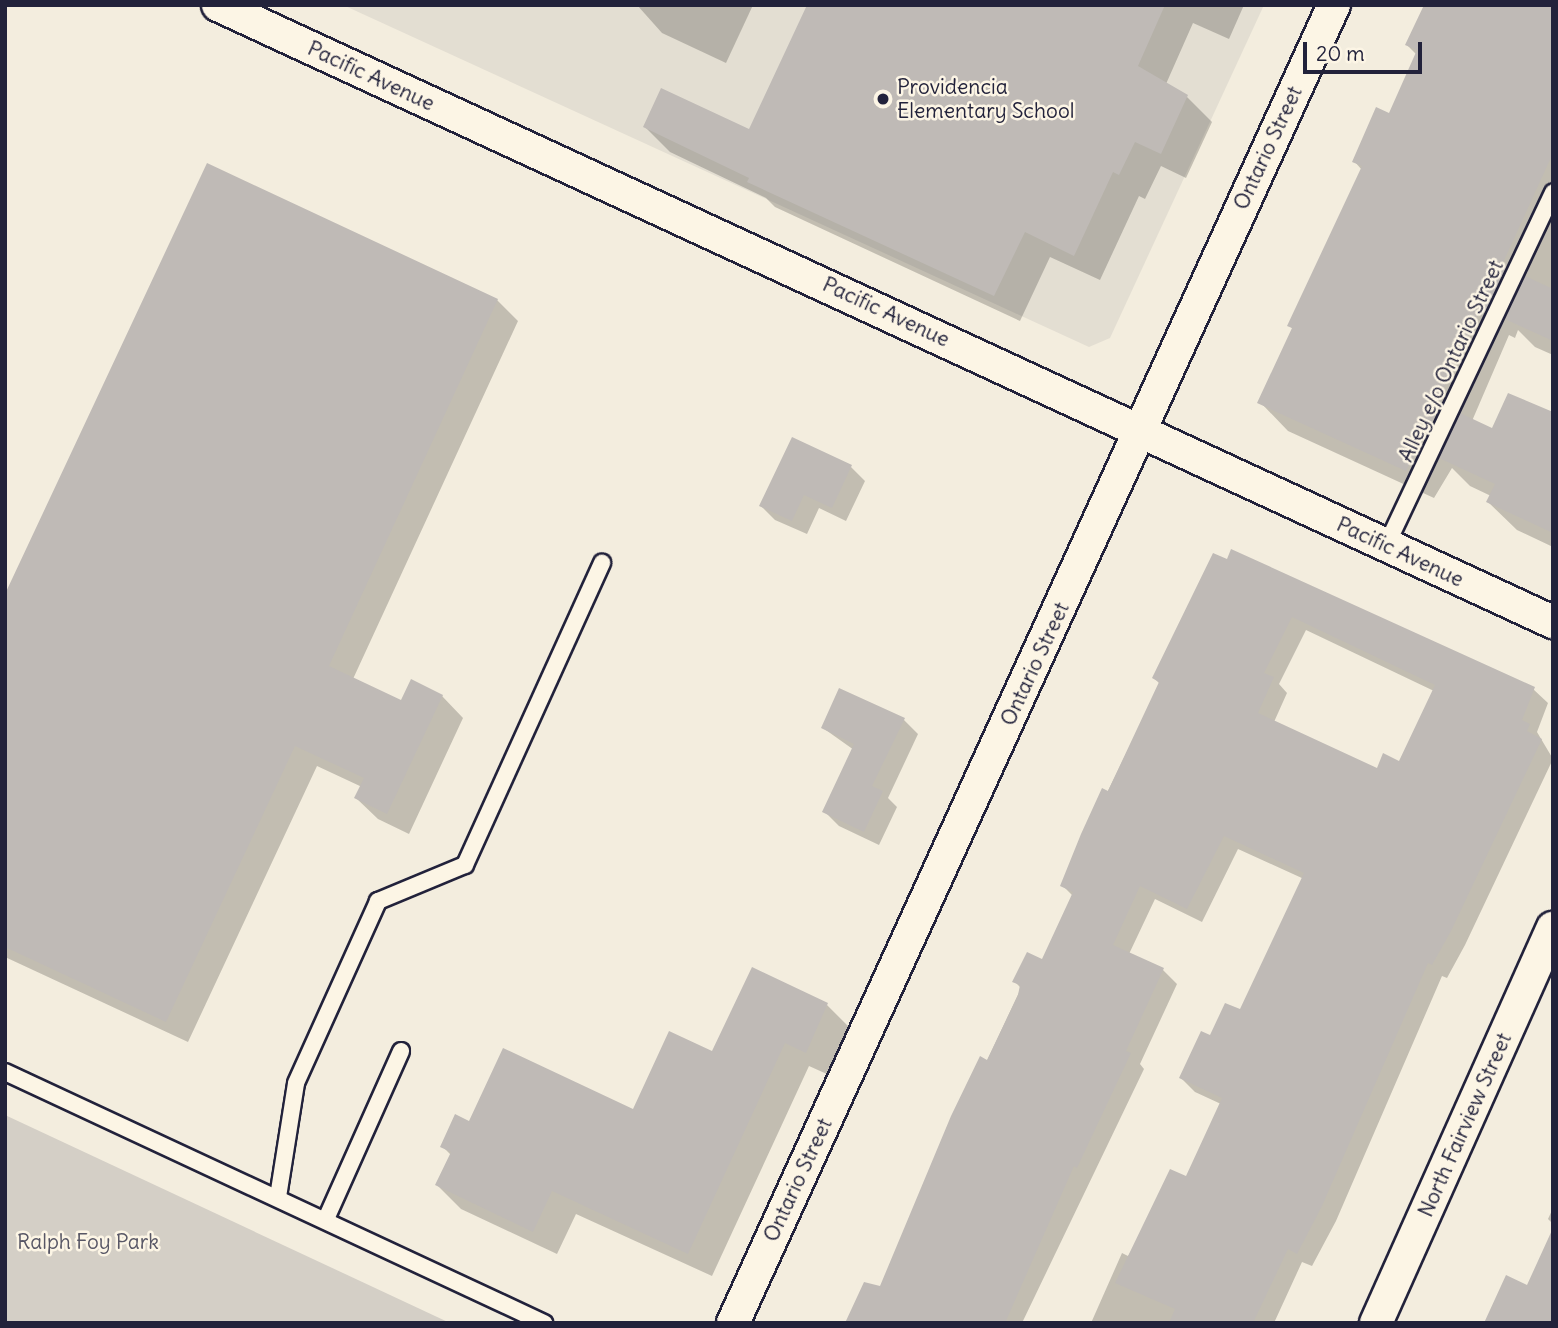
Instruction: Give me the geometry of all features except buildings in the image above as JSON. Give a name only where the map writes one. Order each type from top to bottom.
[{"type":"street","name":"Pacific Avenue","points":[[218,5],[1140,428],[1386,546],[1553,622]]},
{"type":"street","name":"Ontario Street","points":[[733,1323],[1334,5]]},
{"type":"street","name":"North Fairview Street","points":[[1376,1323],[1553,928]]},
{"type":"lane","name":"Alley e/o Ontario Street","points":[[1386,546],[1553,193]]},
{"type":"lane","points":[[278,1197],[296,1083],[378,901],[465,865],[602,563]]},
{"type":"lane","points":[[326,1219],[401,1051]]},
{"type":"lane","points":[[5,1072],[326,1219],[544,1323]]},
{"type":"shaded area","name":"Providencia Elementary School","points":[[343,5],[1264,5],[1110,338],[1089,347]]},
{"type":"green space","name":"Ralph Foy Park","points":[[5,1115],[450,1323],[5,1323]]},
{"type":"place","name":"Providencia Elementary School","points":[[883,99]]}]
